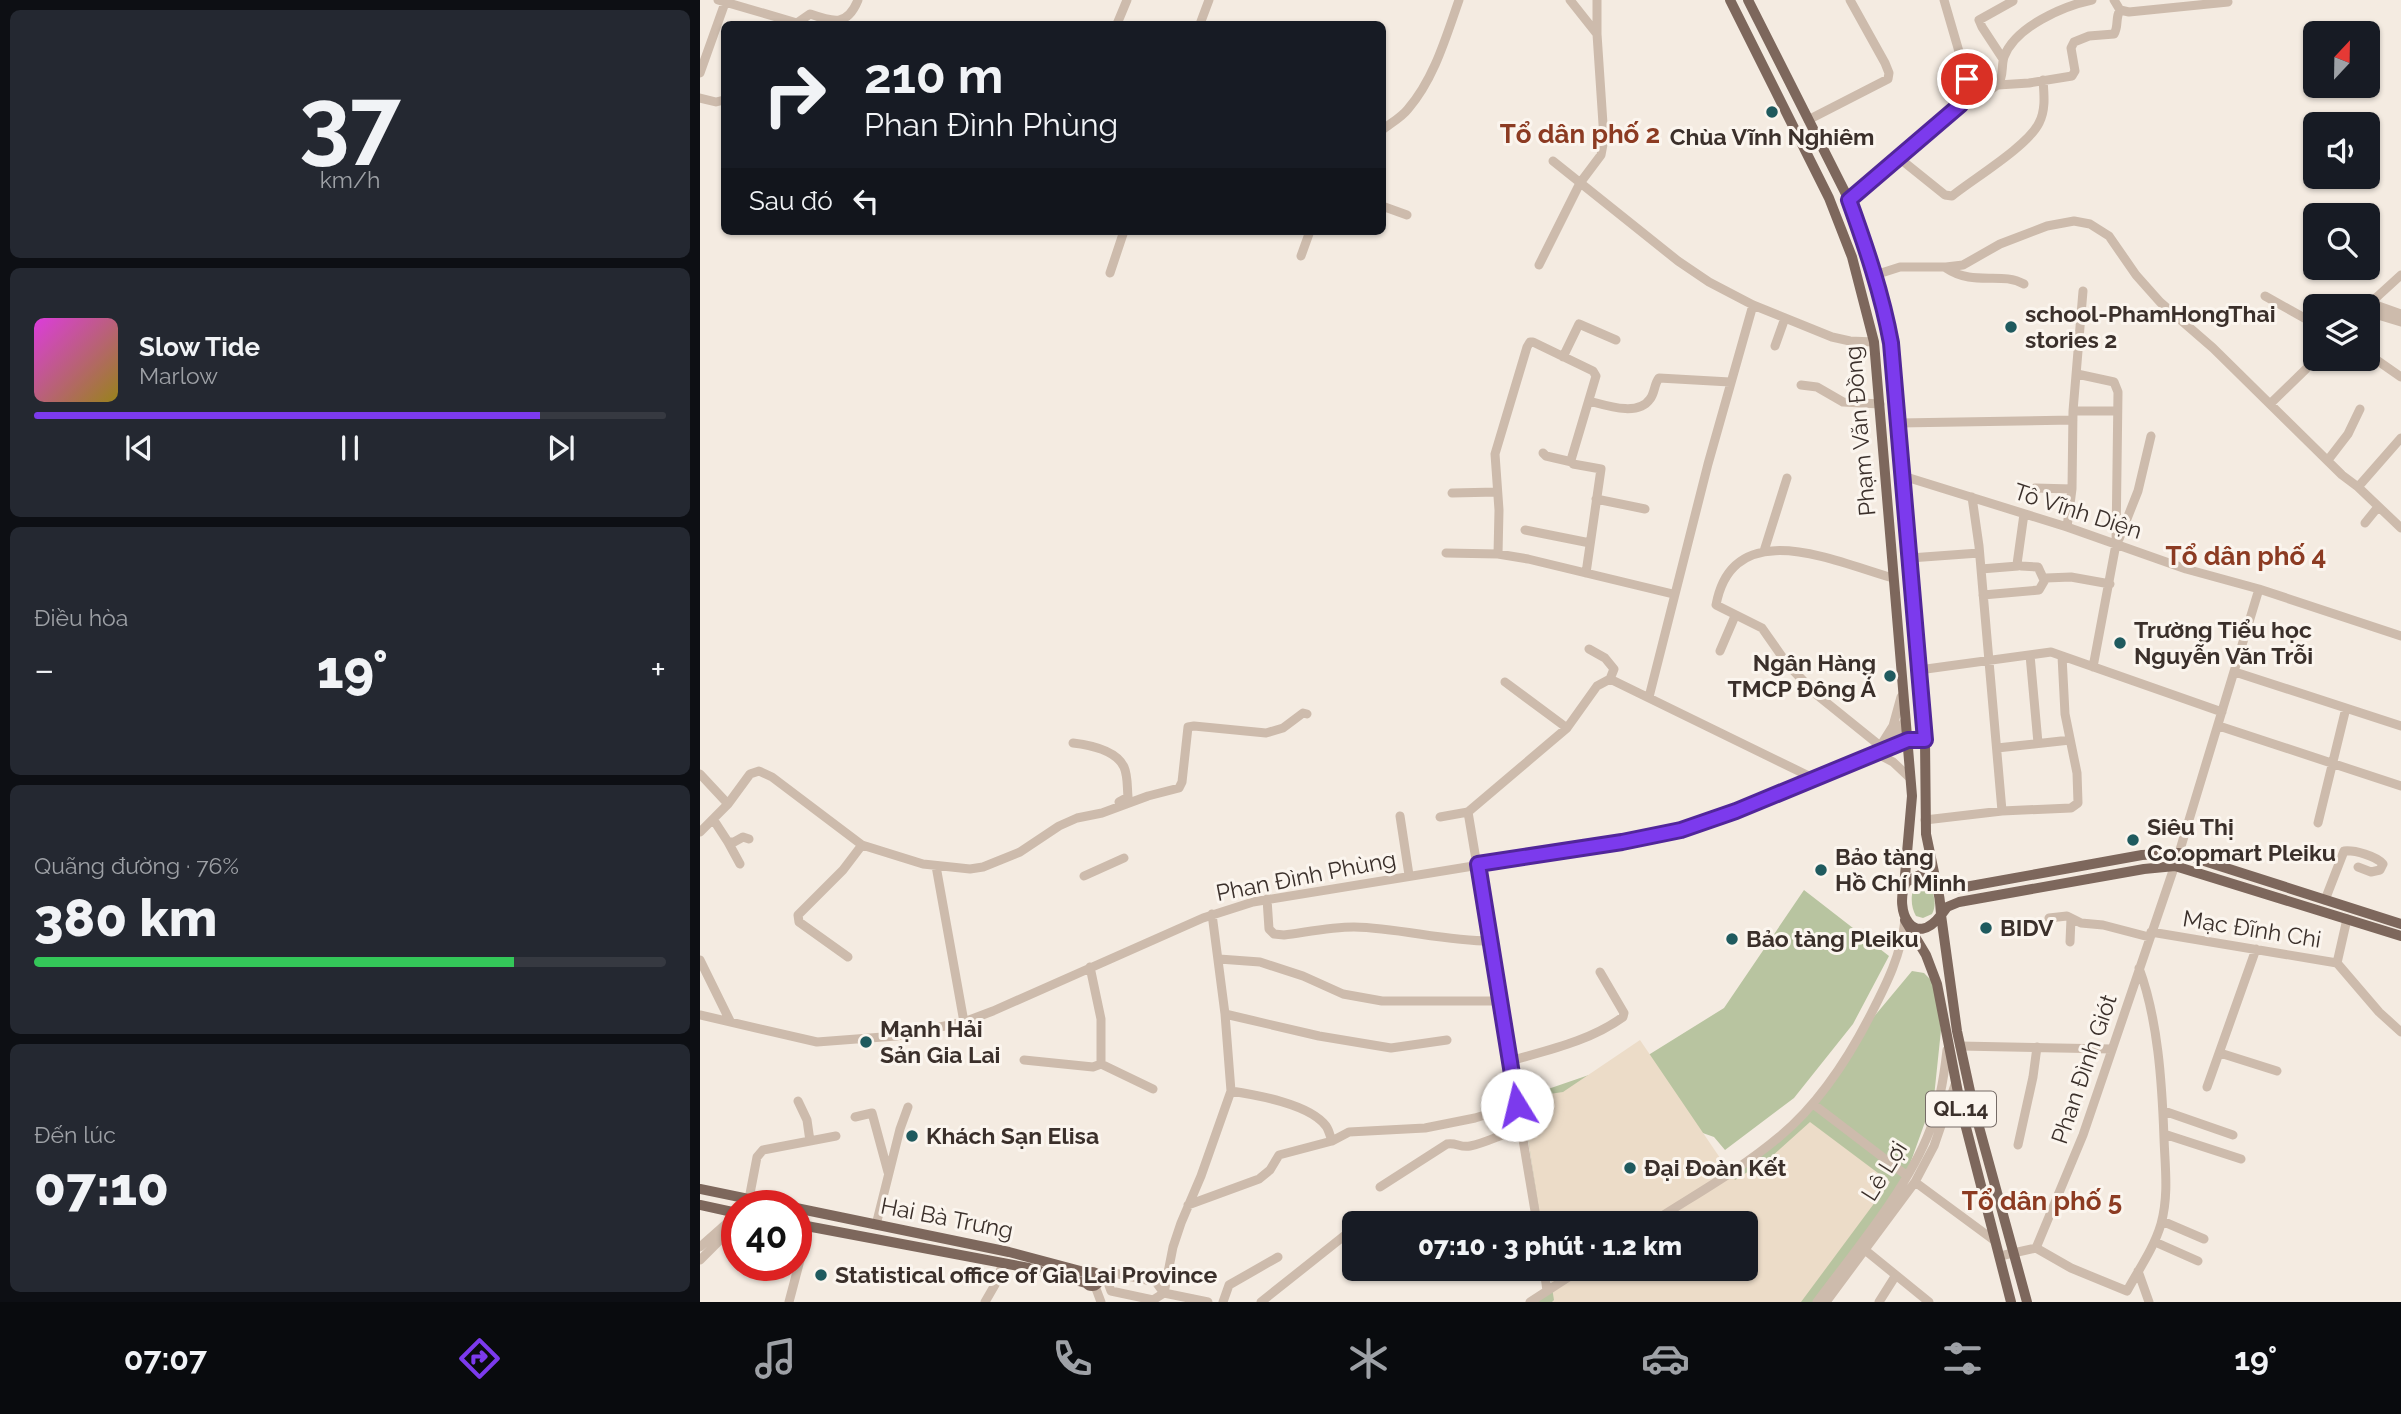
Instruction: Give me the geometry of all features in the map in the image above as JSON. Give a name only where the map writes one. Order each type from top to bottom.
[{"type":"main road","name":"Phạm Văn Đồng","points":[[1730,0],[1829,198],[1852,257],[1874,342],[1908,740],[1910,834],[1904,887]]},
{"type":"main road","name":"Phạm Văn Đồng","points":[[1748,0],[1849,200],[1875,275],[1891,343],[1925,740],[1925,820],[1929,858],[1937,887]]},
{"type":"main road","points":[[1885,477],[1903,476]]},
{"type":"main road","points":[[1937,887],[1950,890],[2142,855],[2179,853],[2401,924]]},
{"type":"main road","points":[[1941,915],[1937,887],[1931,878],[1920,875],[1910,878],[1904,887],[1902,907],[1905,920],[1922,929],[1933,924],[1941,915],[1947,907],[1959,902],[2144,869],[2175,866],[2401,936]]},
{"type":"main road","name":"QL.14","points":[[1941,915],[1961,1052],[2027,1302]]},
{"type":"main road","name":"QL.14","points":[[1905,920],[1935,976],[1961,1108],[2011,1302]]},
{"type":"main road","points":[[1956,1080],[1961,1052]]},
{"type":"main road","points":[[700,1189],[721,1195]]},
{"type":"main road","points":[[700,1205],[721,1211]]},
{"type":"main road","name":"Hai Bà Trưng","points":[[812,1212],[1009,1252],[1030,1263],[1095,1280]]},
{"type":"main road","points":[[812,1227],[1003,1264],[1030,1263]]},
{"type":"main road","points":[[1003,1264],[1009,1252]]},
{"type":"street","points":[[798,21],[810,14],[830,21],[842,20],[852,11],[858,0]]},
{"type":"street","points":[[1118,21],[1127,0]]},
{"type":"street","points":[[1201,21],[1209,0]]},
{"type":"street","points":[[1386,127],[1407,111],[1423,88],[1444,44],[1459,0]]},
{"type":"street","points":[[1570,0],[1597,34]]},
{"type":"street","points":[[1539,265],[1580,183],[1601,155],[1604,139],[1597,0]]},
{"type":"street","points":[[1808,120],[1888,79],[1885,63],[1850,0]]},
{"type":"street","points":[[1849,200],[1960,105],[1967,90],[1967,79],[1944,0]]},
{"type":"street","points":[[1998,85],[2002,76],[2003,59],[2017,39],[2048,14],[2092,0]]},
{"type":"street","points":[[2114,0],[2120,10],[2129,12],[2228,2]]},
{"type":"street","points":[[700,73],[723,1],[789,21]]},
{"type":"street","points":[[2003,59],[1979,20],[2013,1]]},
{"type":"street","points":[[1967,90],[2073,75],[2075,71],[2071,48],[2074,42],[2089,36],[2114,34],[2117,28],[2116,17],[2120,10]]},
{"type":"street","points":[[1899,158],[1945,195],[1952,196],[2031,135],[2042,114],[2045,99],[2043,80]]},
{"type":"street","points":[[700,98],[721,101]]},
{"type":"street","points":[[1553,161],[1678,261],[1709,282],[1753,305],[1832,337],[1874,342]]},
{"type":"street","points":[[1386,207],[1407,215]]},
{"type":"street","points":[[1875,275],[1900,267],[1945,267],[1970,262],[2000,244],[2047,226],[2074,221],[2090,224],[2109,236],[2136,275],[2160,302],[2213,348],[2378,507],[2399,523]]},
{"type":"street","points":[[1110,273],[1123,235]]},
{"type":"street","points":[[1301,256],[1309,235]]},
{"type":"street","points":[[1945,267],[1957,276],[1968,279],[2014,280],[2024,284]]},
{"type":"street","points":[[2380,295],[2401,275]]},
{"type":"street","points":[[2067,527],[2072,489],[2073,415],[2083,291]]},
{"type":"street","points":[[2265,296],[2303,317]]},
{"type":"street","points":[[1649,697],[1673,594],[1753,305]]},
{"type":"street","points":[[2380,310],[2401,314]]},
{"type":"street","points":[[2380,312],[2401,322]]},
{"type":"street","points":[[1775,346],[1785,318]]},
{"type":"street","points":[[1563,357],[1578,324],[1616,340]]},
{"type":"street","points":[[1498,554],[1496,454],[1528,345],[1533,342],[1595,373],[1572,462]]},
{"type":"street","points":[[2380,362],[2401,377]]},
{"type":"street","points":[[2270,404],[2304,371]]},
{"type":"street","points":[[2077,374],[2114,382],[2118,392],[2116,544],[2093,667]]},
{"type":"street","points":[[1589,401],[1614,407],[1639,406],[1650,400],[1659,378],[1730,382]]},
{"type":"street","points":[[1801,386],[1817,387],[1843,402],[1880,404]]},
{"type":"street","points":[[2328,460],[2349,422],[2360,409]]},
{"type":"street","points":[[1899,423],[2117,411]]},
{"type":"street","points":[[2116,544],[2138,491],[2151,436]]},
{"type":"street","points":[[2358,488],[2401,438]]},
{"type":"street","points":[[1543,453],[1601,469],[1586,573]]},
{"type":"street","name":"Tô Vĩnh Diện","points":[[1903,476],[2401,636]]},
{"type":"street","points":[[1764,551],[1787,478]]},
{"type":"street","points":[[2035,488],[2072,489]]},
{"type":"street","points":[[1452,493],[1497,492]]},
{"type":"street","points":[[1972,496],[2002,811]]},
{"type":"street","points":[[1596,499],[1645,509]]},
{"type":"street","points":[[2365,523],[2378,507]]},
{"type":"street","points":[[2018,566],[2024,513]]},
{"type":"street","points":[[1525,530],[1590,543]]},
{"type":"street","points":[[1893,578],[1835,559],[1764,551],[1739,560],[1723,585],[1716,605],[1762,628],[1788,665],[1817,695],[1910,778]]},
{"type":"street","points":[[1446,553],[1498,554],[1673,594]]},
{"type":"street","points":[[1910,558],[1979,554]]},
{"type":"street","points":[[1981,569],[2038,567],[2044,580],[2039,590],[1983,595]]},
{"type":"street","points":[[2044,580],[2071,577],[2110,584]]},
{"type":"street","points":[[2179,853],[2259,589]]},
{"type":"street","points":[[1720,651],[1735,616]]},
{"type":"street","points":[[1440,817],[1468,812],[1574,722],[1597,686],[1610,679],[1614,669],[1611,663],[1589,649]]},
{"type":"street","points":[[1919,670],[2051,652],[2222,712]]},
{"type":"street","points":[[2030,655],[2038,743]]},
{"type":"street","points":[[1925,820],[2075,806],[2079,798],[2065,714],[2062,656]]},
{"type":"street","points":[[2235,672],[2401,726]]},
{"type":"street","points":[[1610,679],[1815,779]]},
{"type":"street","points":[[1505,682],[1567,728]]},
{"type":"street","points":[[1881,750],[1893,726],[1903,688]]},
{"type":"street","points":[[2318,823],[2346,708]]},
{"type":"street","points":[[1086,816],[1179,788],[1188,727],[1266,733],[1283,727],[1303,713],[1307,714]]},
{"type":"street","points":[[1881,750],[1901,730],[1906,719]]},
{"type":"street","points":[[2218,726],[2401,786]]},
{"type":"street","name":"Phan Đình Phùng","points":[[700,1015],[817,1042],[896,1036],[964,1021],[993,1011],[1212,914],[1268,899],[1663,835],[1736,811],[1908,740],[1925,740]]},
{"type":"street","points":[[1997,747],[2070,740]]},
{"type":"street","points":[[700,832],[728,804],[750,774],[759,771],[772,777],[862,845],[895,857],[936,866],[970,869],[983,867],[1020,852],[1059,826],[1127,798],[1127,775],[1120,761],[1113,754],[1093,746],[1073,743]]},
{"type":"street","points":[[700,774],[728,804]]},
{"type":"street","points":[[1468,812],[1535,1211]]},
{"type":"street","points":[[1400,817],[1409,875]]},
{"type":"street","points":[[713,819],[740,864]]},
{"type":"street","points":[[728,842],[743,837],[749,839]]},
{"type":"street","points":[[848,957],[799,922],[798,915],[843,870],[862,845]]},
{"type":"street","points":[[2325,900],[2344,851],[2351,850],[2378,859],[2383,864],[2380,870],[2375,872],[2358,867]]},
{"type":"street","name":"Phan Đình Giót","points":[[2036,1248],[2083,1135],[2179,853]]},
{"type":"street","points":[[1084,876],[1124,858]]},
{"type":"street","points":[[936,866],[964,1021]]},
{"type":"street","points":[[1268,899],[1269,929],[1274,934],[1354,927],[1460,941],[1490,941]]},
{"type":"street","points":[[1095,1280],[1111,1291],[1153,1300],[1164,1293],[1173,1247],[1231,1091],[1225,1014],[1212,914]]},
{"type":"street","name":"Mạc Đĩnh Chi","points":[[2049,918],[2071,918],[2081,923],[2337,963],[2379,1012],[2401,1032]]},
{"type":"street","points":[[2070,942],[2071,918]]},
{"type":"street","points":[[2337,963],[2347,919]]},
{"type":"street","points":[[1670,1211],[1754,1157],[1781,1136],[1813,1104],[1854,1044],[1895,966],[1902,944],[1905,920]]},
{"type":"street","points":[[2207,1087],[2256,949]]},
{"type":"street","points":[[1219,959],[1260,962],[1303,976],[1343,994],[1382,1001],[1500,1001]]},
{"type":"street","points":[[700,960],[730,1021]]},
{"type":"street","points":[[1090,967],[1101,1019],[1101,1064]]},
{"type":"street","points":[[2122,1302],[2155,1242],[2162,1221],[2167,1175],[2164,1111],[2150,998],[2139,967]]},
{"type":"street","points":[[1510,1061],[1563,1046],[1623,1017],[1624,1013],[1600,972]]},
{"type":"street","points":[[1225,1014],[1319,1036],[1391,1048],[1447,1040]]},
{"type":"street","name":"Lê Lợi","points":[[1817,1302],[1866,1236],[1906,1175],[1931,1128],[1939,1099],[1947,1045]]},
{"type":"street","points":[[2018,1145],[2037,1047]]},
{"type":"street","points":[[1961,1052],[2037,1047],[2112,1049]]},
{"type":"street","points":[[2220,1053],[2277,1071]]},
{"type":"street","points":[[1024,1060],[1093,1067],[1101,1064],[1153,1089]]},
{"type":"street","points":[[1826,1302],[1915,1182],[1934,1146],[1956,1080]]},
{"type":"street","points":[[1231,1091],[1268,1098],[1311,1114],[1328,1128],[1332,1141]]},
{"type":"street","points":[[798,1101],[807,1120],[810,1141]]},
{"type":"street","points":[[1813,1104],[1906,1175]]},
{"type":"street","points":[[1188,1205],[1259,1179],[1270,1170],[1279,1155],[1332,1141],[1349,1132],[1425,1128],[1475,1118],[1517,1105]]},
{"type":"street","points":[[876,1225],[908,1107]]},
{"type":"street","points":[[2164,1111],[2233,1135]]},
{"type":"street","points":[[855,1118],[872,1113],[889,1174]]},
{"type":"street","points":[[1380,1187],[1447,1143],[1453,1142],[1463,1147],[1473,1146],[1503,1133],[1521,1129]]},
{"type":"street","points":[[2164,1135],[2241,1159]]},
{"type":"street","points":[[749,1190],[759,1154],[764,1150],[836,1136]]},
{"type":"street","points":[[1915,1182],[1991,1236],[1997,1244]]},
{"type":"street","points":[[2162,1221],[2204,1239]]},
{"type":"street","points":[[700,1247],[721,1228]]},
{"type":"street","points":[[1261,1302],[1342,1238]]},
{"type":"street","points":[[700,1259],[721,1239]]},
{"type":"street","points":[[2155,1242],[2198,1261]]},
{"type":"street","points":[[2000,1256],[2036,1248],[2071,1268],[2127,1291]]},
{"type":"street","points":[[1865,1250],[1929,1302]]},
{"type":"street","points":[[1223,1302],[1228,1285],[1278,1256]]},
{"type":"street","points":[[985,1302],[1003,1264]]},
{"type":"street","points":[[2138,1271],[2149,1302]]},
{"type":"street","points":[[1095,1280],[1114,1273],[1156,1282],[1164,1293],[1208,1302]]},
{"type":"street","points":[[1879,1302],[1896,1275]]},
{"type":"street","points":[[1095,1280],[1101,1302]]},
{"type":"street","points":[[789,1302],[795,1281]]},
{"type":"street","points":[[1546,1281],[1547,1291]]},
{"type":"street","points":[[1530,1302],[1562,1281]]},
{"type":"green space","points":[[1925,880],[1935,905],[1932,914],[1923,918],[1916,916],[1912,898],[1918,881]]},
{"type":"green space","points":[[1804,890],[1889,956],[1853,1024],[1794,1098],[1725,1150],[1714,1137],[1683,1126],[1559,1211],[1539,1211],[1522,1098],[1650,1054],[1724,1008]]},
{"type":"green space","points":[[1912,971],[1924,973],[1934,983],[1941,1030],[1934,1097],[1906,1175],[1817,1302],[1535,1302],[1569,1281],[1758,1281],[1758,1211],[1741,1211],[1729,1182],[1813,1104],[1862,1031]]},
{"type":"shaded area","name":"Đại Đoàn Kết","points":[[1640,1040],[1735,1180],[1771,1157],[1810,1122],[1890,1182],[1801,1302],[1552,1302],[1551,1281],[1758,1281],[1758,1211],[1539,1211],[1522,1098],[1563,1092]]},
{"type":"place","name":"Chùa Vĩnh Nghiêm","points":[[1772,112]]},
{"type":"place","name":"school-PhamHongThai stories 2","points":[[2011,327]]},
{"type":"place","name":"Trường Tiểu học Nguyễn Văn Trỗi","points":[[2120,643]]},
{"type":"place","name":"Ngân Hàng TMCP Đông Á","points":[[1890,676]]},
{"type":"place","name":"Siêu Thị Co.opmart Pleiku","points":[[2133,840]]},
{"type":"place","name":"Bảo tàng Hồ Chí Minh","points":[[1821,870]]},
{"type":"place","name":"BIDV","points":[[1986,928]]},
{"type":"place","name":"Bảo tàng Pleiku","points":[[1732,939]]},
{"type":"place","name":"Mạnh Hải Sản Gia Lai","points":[[866,1042]]},
{"type":"place","name":"Khách Sạn Elisa","points":[[912,1136]]},
{"type":"place","name":"Đại Đoàn Kết","points":[[1630,1168]]},
{"type":"place","name":"Statistical office of Gia Lai Province","points":[[821,1275]]},
{"type":"district","name":"Tổ dân phố 2","points":[[1580,134]]},
{"type":"district","name":"Tổ dân phố 4","points":[[2246,556]]},
{"type":"district","name":"Tổ dân phố 5","points":[[2042,1201]]},
{"type":"route","points":[[1517,1105],[1478,864],[1663,835],[1736,811],[1908,740],[1925,740],[1891,343],[1869,254],[1849,200],[1960,105],[1967,90],[1967,79]]}]
